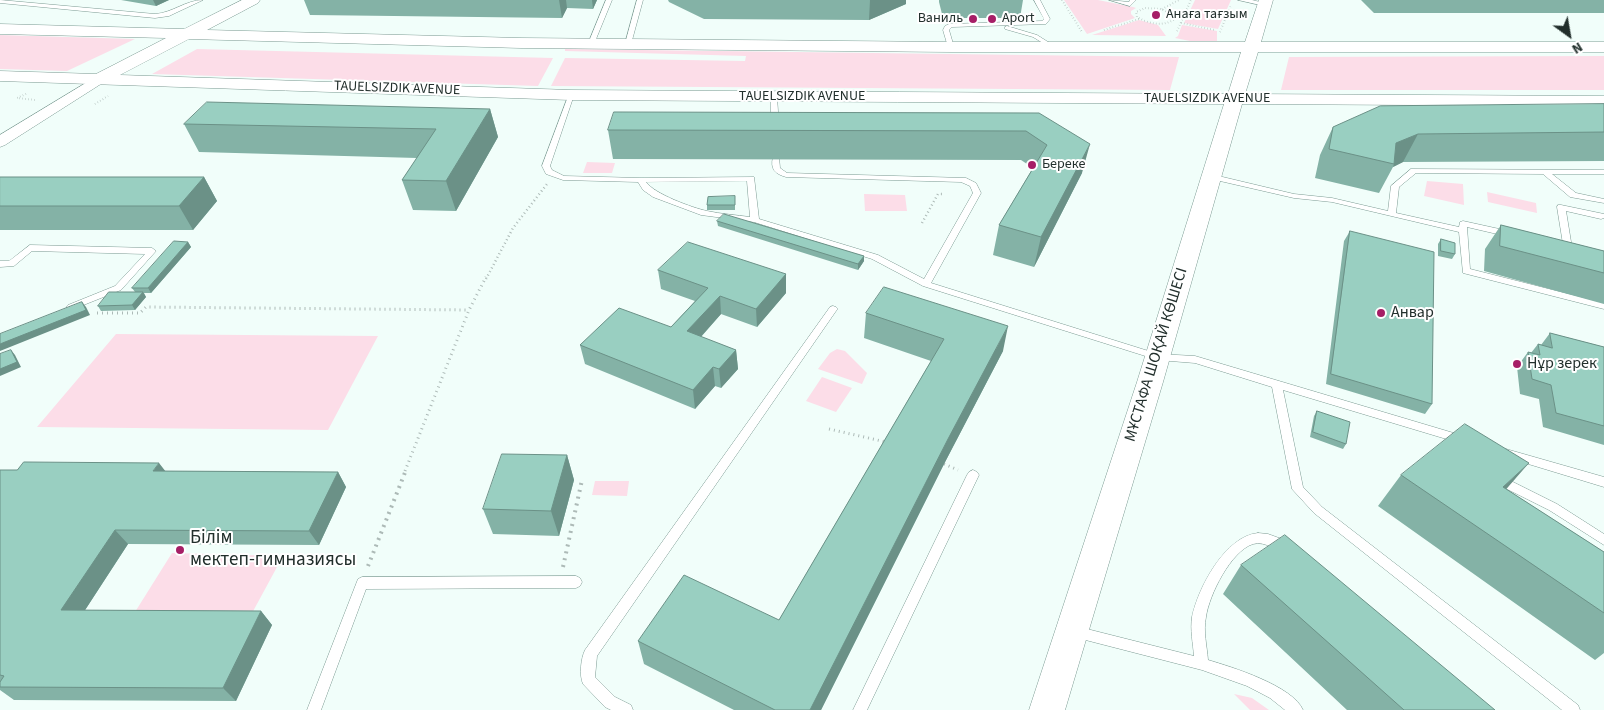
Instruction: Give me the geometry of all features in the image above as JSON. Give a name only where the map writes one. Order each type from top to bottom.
[{"type":"street","points":[[0,142],[99,79],[253,0]]},
{"type":"street","name":"МҰСТАФА ШОҚАЙ КӨШЕСІ","points":[[1046,710],[1158,357],[1210,176],[1265,2]]},
{"type":"street","points":[[0,30],[592,44],[1053,48],[1604,47]]},
{"type":"street","name":"TAUELSIZDIK AVENUE","points":[[0,76],[571,96],[1604,101]]},
{"type":"lane","points":[[0,1],[155,16],[167,15],[200,0]]},
{"type":"lane","points":[[592,44],[609,0]]},
{"type":"lane","points":[[628,44],[640,0]]},
{"type":"lane","points":[[951,47],[946,30],[947,27],[1044,23],[1046,19],[1038,0]]},
{"type":"lane","points":[[1112,0],[1130,4],[1133,0]]},
{"type":"lane","points":[[1241,0],[1265,2]]},
{"type":"lane","points":[[994,25],[1035,36],[1053,48]]},
{"type":"lane","points":[[571,96],[546,166],[550,172],[563,178],[641,180],[751,179],[755,220]]},
{"type":"lane","points":[[774,97],[776,132]]},
{"type":"lane","points":[[776,159],[776,169],[786,175],[963,180],[973,185],[977,193],[926,284]]},
{"type":"lane","points":[[1392,214],[1395,186],[1414,171],[1604,172]]},
{"type":"lane","points":[[1545,172],[1573,195],[1604,202]]},
{"type":"lane","points":[[1210,176],[1294,196],[1332,200],[1464,232]]},
{"type":"lane","points":[[641,180],[646,188],[656,195],[704,213],[755,220],[875,256],[926,284],[1158,357],[1195,360],[1471,442]]},
{"type":"lane","points":[[1549,244],[1568,248],[1560,207],[1601,216]]},
{"type":"lane","points":[[1521,237],[1463,224],[1466,271],[1604,306]]},
{"type":"lane","points":[[0,264],[11,264],[30,248],[152,252],[118,288],[62,310]]},
{"type":"lane","points":[[626,710],[610,702],[588,679],[590,654],[833,309]]},
{"type":"lane","points":[[1277,384],[1298,489],[1318,510],[1573,710]]},
{"type":"lane","points":[[1452,437],[1458,452]]},
{"type":"lane","points":[[1499,451],[1604,482]]},
{"type":"lane","points":[[1484,472],[1553,507],[1604,540]]},
{"type":"lane","points":[[860,710],[973,475]]},
{"type":"lane","points":[[1202,664],[1199,618],[1213,579],[1233,553],[1250,540],[1266,539],[1289,547],[1296,552]]},
{"type":"lane","points":[[314,710],[362,583],[576,582]]},
{"type":"lane","points":[[1072,631],[1202,664],[1247,678],[1267,687],[1296,710]]},
{"type":"path","points":[[1062,0],[1083,33],[1087,35]]},
{"type":"path","points":[[1161,9],[1179,0]]},
{"type":"path","points":[[1176,35],[1192,0]]},
{"type":"path","points":[[1220,36],[1220,30],[1233,0]]},
{"type":"path","points":[[1145,8],[1171,12],[1175,20],[1170,23],[1159,24],[1140,19],[1135,14],[1138,10],[1145,8]]},
{"type":"path","points":[[1096,32],[1140,19]]},
{"type":"path","points":[[1181,23],[1229,32]]},
{"type":"path","points":[[362,583],[469,310],[513,228],[555,174]]},
{"type":"path","points":[[922,223],[938,194]]},
{"type":"path","points":[[89,300],[96,313],[140,313],[146,307],[469,310]]},
{"type":"path","points":[[829,429],[894,444]]},
{"type":"path","points":[[560,582],[582,480]]},
{"type":"shaded area","points":[[1064,0],[1098,0],[1133,7],[1136,8],[1131,11],[1131,14],[1135,18],[1087,34]]},
{"type":"shaded area","points":[[1195,0],[1231,0],[1218,29],[1184,23]]},
{"type":"shaded area","points":[[1139,20],[1158,25],[1166,36],[1092,35]]},
{"type":"shaded area","points":[[1182,25],[1217,31],[1217,41],[1190,41],[1175,38],[1178,36]]},
{"type":"shaded area","points":[[0,35],[135,39],[67,71],[0,69]]},
{"type":"shaded area","points":[[197,49],[553,58],[538,86],[152,74]]},
{"type":"shaded area","points":[[565,49],[1179,57],[1170,90],[551,86],[565,58],[745,61],[746,56],[565,51]]},
{"type":"shaded area","points":[[1604,56],[1604,90],[1281,90],[1289,57]]},
{"type":"shaded area","points":[[587,162],[615,163],[612,173],[583,173]]},
{"type":"shaded area","points":[[1427,181],[1463,184],[1464,205],[1424,196]]},
{"type":"shaded area","points":[[1487,192],[1536,203],[1537,213],[1488,202]]},
{"type":"shaded area","points":[[864,194],[905,195],[907,211],[865,211]]},
{"type":"shaded area","points":[[116,334],[378,336],[328,430],[37,427]]},
{"type":"shaded area","points":[[837,349],[845,351],[867,373],[862,384],[818,369],[830,353]]},
{"type":"shaded area","points":[[822,377],[852,388],[836,412],[806,401]]},
{"type":"shaded area","points":[[595,481],[629,481],[627,496],[592,495]]},
{"type":"shaded area","points":[[172,553],[283,556],[251,615],[135,612]]},
{"type":"shaded area","points":[[1234,694],[1252,698],[1269,710],[1250,710]]},
{"type":"building","points":[[207,102],[490,109],[446,181],[402,180],[436,129],[184,124]]},
{"type":"building","points":[[1604,104],[1604,132],[1418,134],[1396,143],[1394,164],[1329,149],[1333,127],[1380,106]]},
{"type":"building","points":[[614,112],[1039,113],[1090,144],[1041,237],[999,225],[1047,145],[1026,131],[608,130]]},
{"type":"building","points":[[0,177],[204,177],[179,206],[0,206]]},
{"type":"building","points":[[735,196],[735,205],[707,205],[708,197]]},
{"type":"building","points":[[724,214],[864,256],[858,264],[717,221]]},
{"type":"building","points":[[1501,225],[1604,251],[1604,273],[1500,246]]},
{"type":"building","name":"Анвар","points":[[1350,231],[1434,252],[1432,404],[1331,374]]},
{"type":"building","points":[[1441,239],[1455,243],[1455,254],[1441,251]]},
{"type":"building","points":[[174,241],[188,242],[148,288],[132,288]]},
{"type":"building","points":[[688,242],[786,274],[756,309],[720,296],[687,331],[736,350],[719,369],[713,367],[693,390],[580,345],[619,308],[671,327],[708,288],[658,270]]},
{"type":"building","points":[[884,287],[1008,326],[948,439],[810,710],[775,710],[638,641],[684,575],[779,620],[944,339],[866,313]]},
{"type":"building","points":[[109,292],[143,292],[132,305],[98,306]]},
{"type":"building","points":[[82,302],[86,310],[0,344],[0,334]]},
{"type":"building","points":[[1550,333],[1604,347],[1604,426],[1556,413],[1551,385],[1532,379],[1528,352],[1540,355],[1538,344],[1552,348]]},
{"type":"building","points":[[11,350],[17,362],[0,369],[0,354]]},
{"type":"building","points":[[1317,411],[1350,422],[1346,444],[1313,432]]},
{"type":"building","points":[[1465,424],[1529,463],[1503,487],[1604,552],[1604,613],[1401,475]]},
{"type":"building","points":[[502,454],[567,455],[551,511],[483,509]]},
{"type":"building","points":[[24,462],[159,463],[153,471],[338,472],[309,531],[115,530],[61,610],[261,611],[223,688],[0,687],[0,682],[4,676],[0,675],[0,470],[17,470]]},
{"type":"building","points":[[1285,535],[1495,710],[1404,710],[1241,565]]},
{"type":"place","name":"Анаға тағзым","points":[[1156,15]]},
{"type":"place","name":"Ваниль","points":[[973,19]]},
{"type":"place","name":"Aport","points":[[992,19]]},
{"type":"place","name":"Береке","points":[[1032,165]]},
{"type":"place","name":"Анвар","points":[[1381,313]]},
{"type":"place","name":"Нұр зерек","points":[[1517,364]]},
{"type":"place","name":"Білім мектеп-гимназиясы","points":[[180,550]]}]
